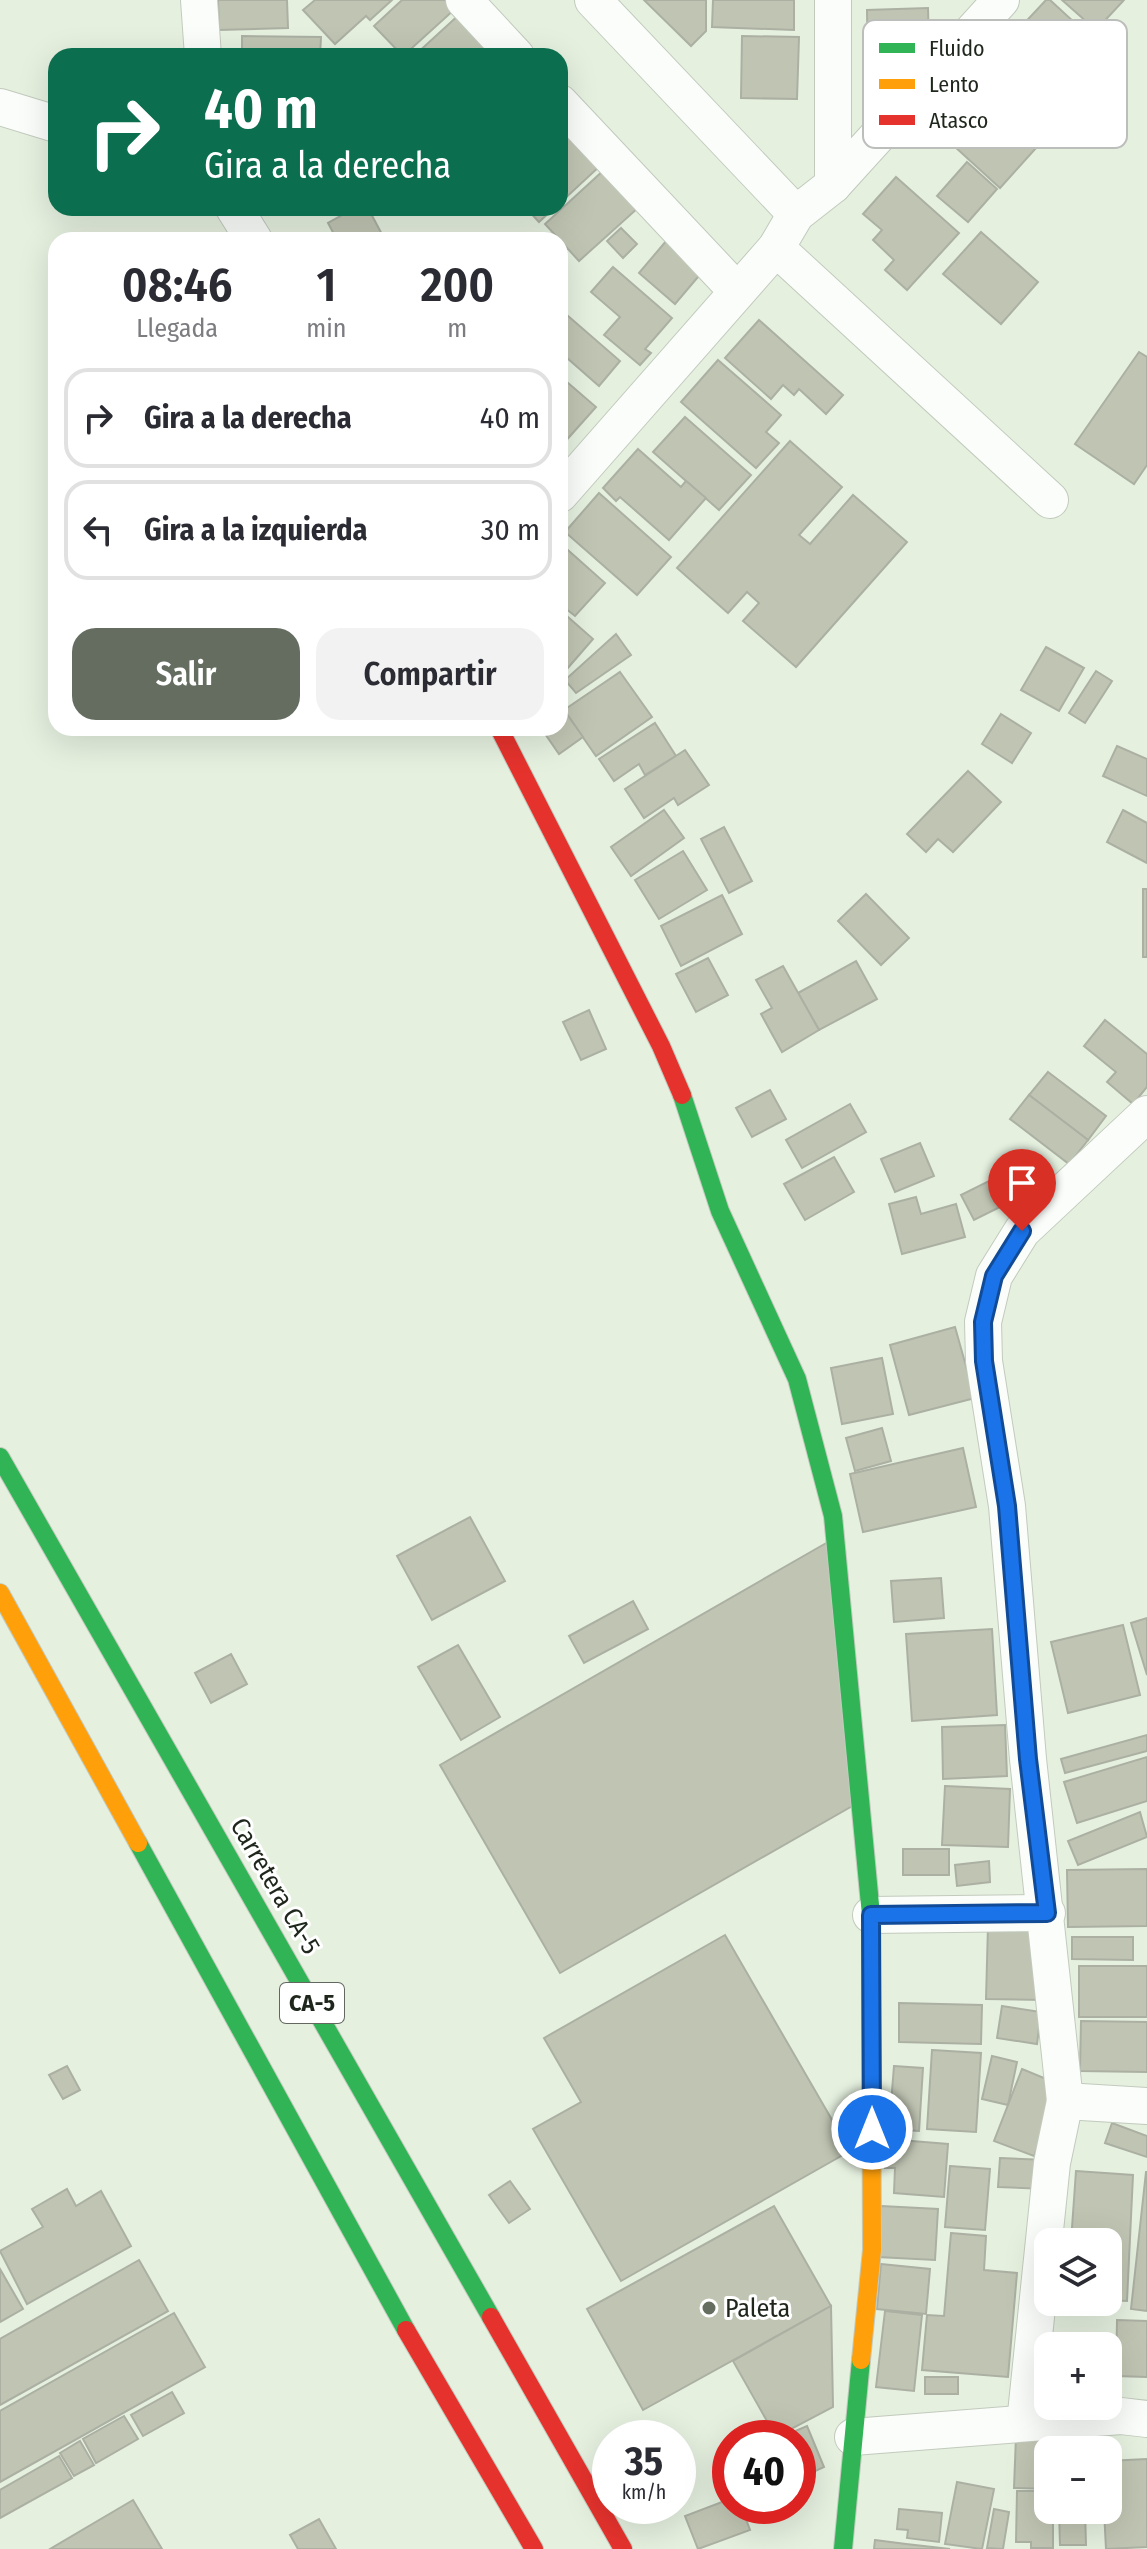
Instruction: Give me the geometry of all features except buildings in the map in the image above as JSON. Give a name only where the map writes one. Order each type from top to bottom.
[{"type":"main road","points":[[503,736],[661,1046],[694,1125],[720,1211],[797,1379],[833,1516],[871,1915],[872,2250],[843,2549]]},
{"type":"main road","name":"Carretera CA-5","points":[[0,1457],[623,2549]]},
{"type":"main road","name":"CA-5","points":[[0,1593],[414,2344],[534,2549]]},
{"type":"main road","points":[[609,2525],[631,2549]]},
{"type":"street","points":[[199,0],[202,48]]},
{"type":"street","points":[[464,0],[509,48]]},
{"type":"street","points":[[593,0],[796,214]]},
{"type":"street","points":[[833,0],[833,185]]},
{"type":"street","points":[[983,20],[1001,0]]},
{"type":"street","points":[[0,107],[48,122]]},
{"type":"street","points":[[568,112],[736,290]]},
{"type":"street","points":[[568,485],[776,248],[796,214],[833,185],[867,148]]},
{"type":"street","points":[[776,248],[1050,500]]},
{"type":"street","points":[[1025,2423],[1052,2163],[1065,2101],[1028,1759],[1007,1506],[984,1361],[983,1322],[994,1276],[1022,1231],[1147,1114]]},
{"type":"street","points":[[871,1915],[1047,1913]]},
{"type":"street","points":[[1065,2101],[1147,2106]]},
{"type":"street","points":[[853,2437],[1121,2416],[1147,2419]]},
{"type":"traffic: fast","points":[[682,1095],[720,1211],[797,1379],[833,1516],[871,1915],[871,2011]]},
{"type":"traffic: fast","points":[[0,1457],[491,2317]]},
{"type":"traffic: fast","points":[[138,1843],[406,2330]]},
{"type":"traffic: fast","points":[[843,2549],[861,2360]]},
{"type":"traffic: slow","points":[[0,1593],[138,1843]]},
{"type":"traffic: slow","points":[[861,2360],[872,2250],[871,2011]]},
{"type":"traffic: jam","points":[[503,736],[661,1046],[682,1095]]},
{"type":"traffic: jam","points":[[491,2317],[623,2549]]},
{"type":"traffic: jam","points":[[406,2330],[534,2549]]},
{"type":"place","name":"Paleta","points":[[709,2308]]},
{"type":"route","points":[[872,2129],[871,1915],[1047,1913],[1028,1759],[1007,1506],[984,1361],[983,1322],[994,1276],[1022,1231]]}]
